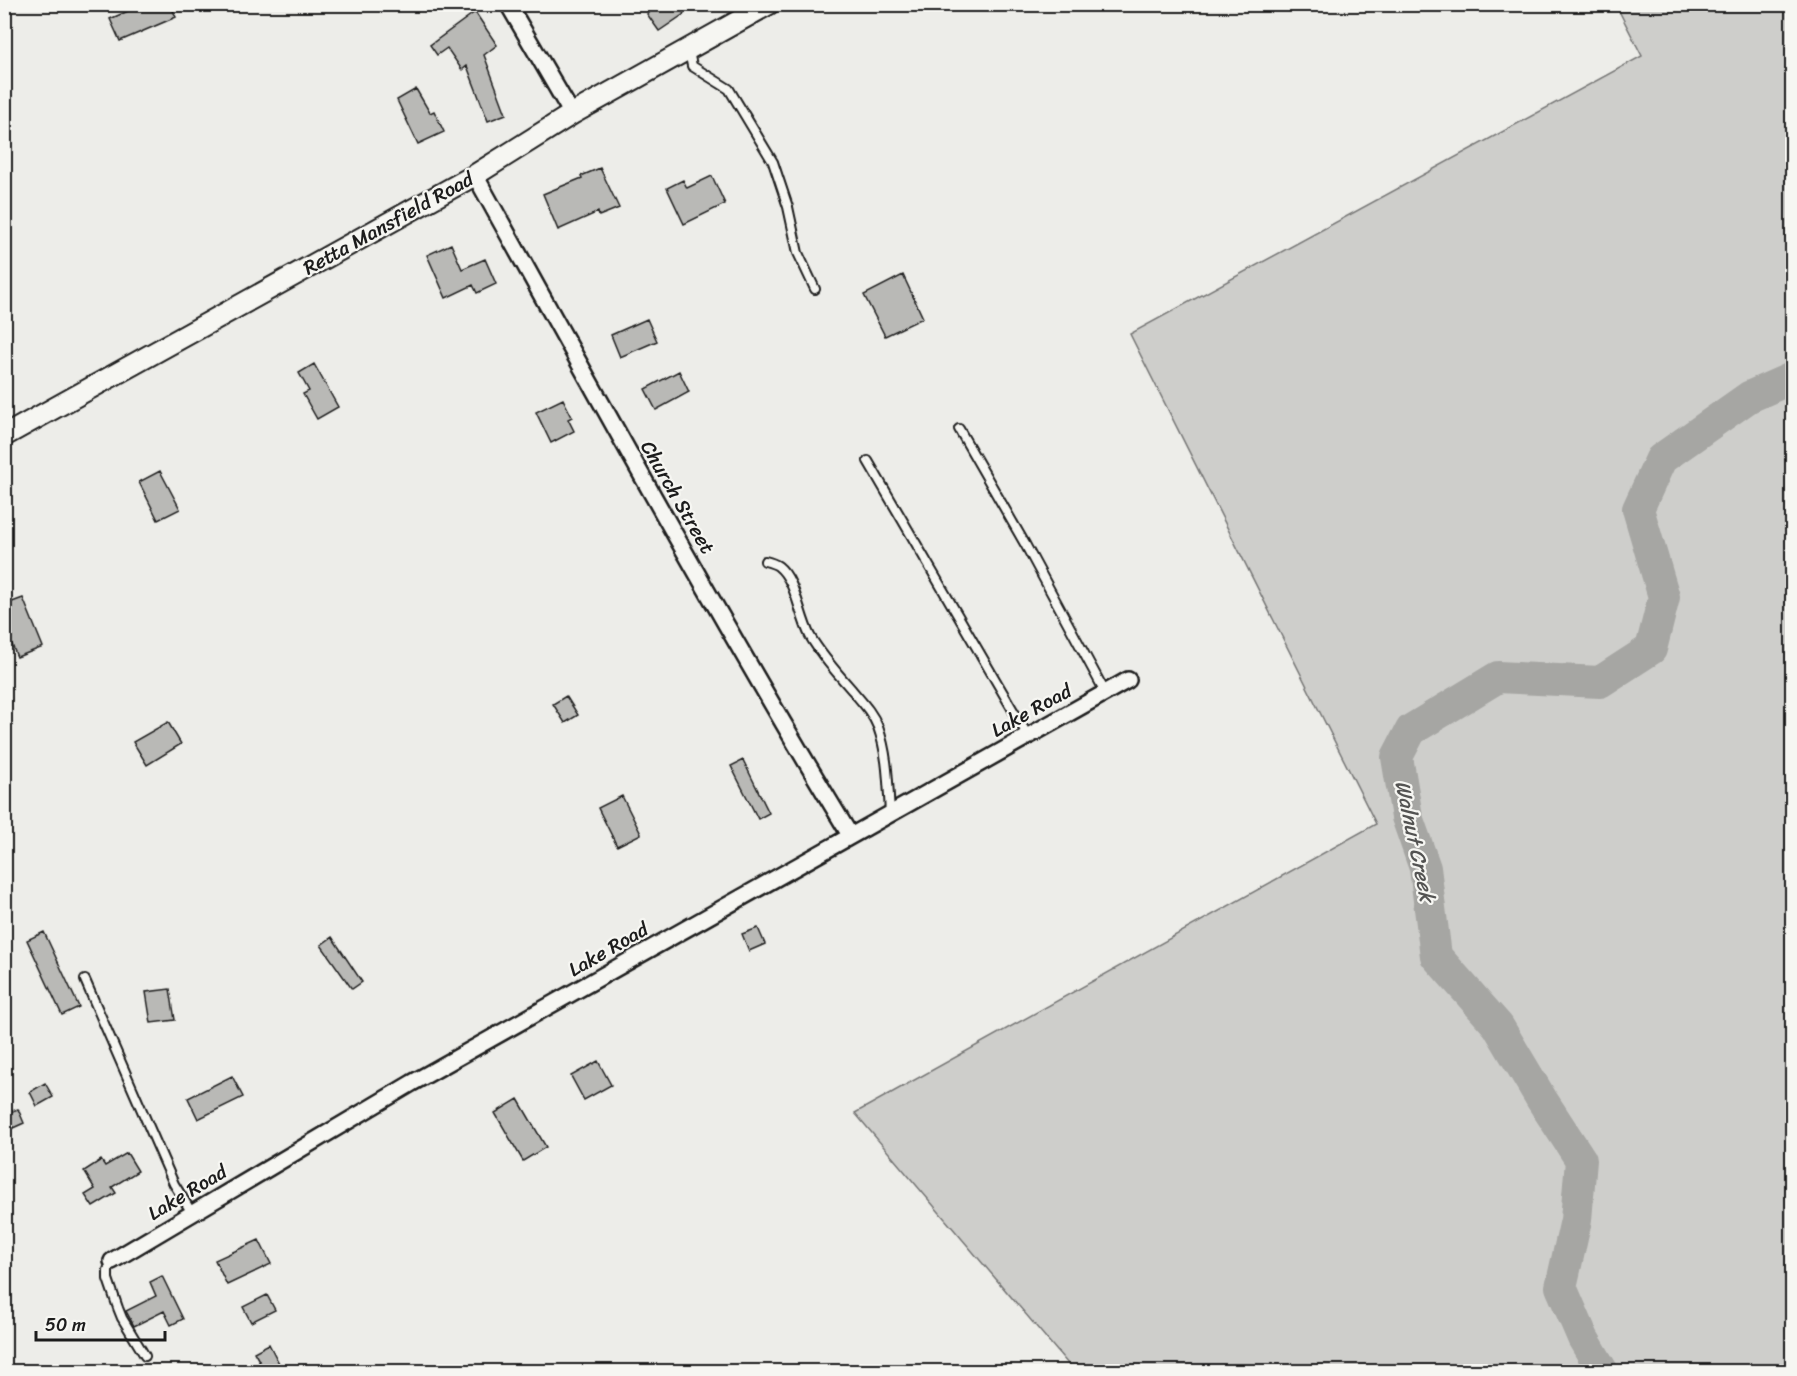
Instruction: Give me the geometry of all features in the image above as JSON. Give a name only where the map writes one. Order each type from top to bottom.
[{"type":"street","points":[[508,4],[572,114]]},
{"type":"street","name":"Retta Mansfield Road","points":[[4,436],[475,175],[572,114],[769,4]]},
{"type":"street","name":"Church Street","points":[[475,175],[634,462],[790,736],[850,835]]},
{"type":"street","name":"Lake Road","points":[[112,1261],[412,1083],[1128,680]]},
{"type":"lane","points":[[688,49],[692,66],[729,89],[773,162],[788,207],[798,253],[815,289]]},
{"type":"lane","points":[[959,429],[1025,544],[1105,692]]},
{"type":"lane","points":[[868,461],[1028,736]]},
{"type":"lane","points":[[765,561],[778,566],[790,580],[810,636],[868,708],[877,725],[888,767],[890,813]]},
{"type":"lane","points":[[85,980],[174,1184],[192,1213]]},
{"type":"lane","points":[[112,1261],[108,1270],[108,1279],[118,1308],[145,1356]]},
{"type":"shaded area","points":[[1616,5],[1792,5],[1792,1371],[1074,1371],[855,1113],[1376,824],[1130,334],[1642,56]]},
{"type":"building","points":[[144,4],[170,4],[176,17],[120,41],[110,19]]},
{"type":"building","points":[[660,4],[678,4],[684,14],[659,31],[647,14]]},
{"type":"building","points":[[475,12],[497,45],[484,55],[506,114],[488,121],[467,66],[462,70],[447,48],[437,55],[430,45]]},
{"type":"building","points":[[416,89],[430,113],[434,111],[444,132],[418,144],[397,100]]},
{"type":"building","points":[[600,168],[619,208],[599,216],[598,212],[558,230],[543,194]]},
{"type":"building","points":[[712,176],[725,204],[684,224],[667,188],[683,180],[687,188]]},
{"type":"building","points":[[451,244],[462,269],[485,259],[496,284],[477,293],[473,285],[446,298],[427,255]]},
{"type":"building","points":[[903,275],[923,318],[885,336],[864,295]]},
{"type":"building","points":[[647,319],[657,341],[620,357],[611,335]]},
{"type":"building","points":[[314,364],[338,407],[317,419],[303,394],[309,391],[299,373]]},
{"type":"building","points":[[679,371],[689,392],[656,410],[645,389]]},
{"type":"building","points":[[563,399],[572,417],[568,419],[574,431],[551,443],[536,412]]},
{"type":"building","points":[[160,471],[180,509],[158,520],[139,482]]},
{"type":"building","points":[[23,598],[43,647],[17,657],[4,625],[4,605]]},
{"type":"building","points":[[566,696],[578,715],[565,723],[553,704]]},
{"type":"building","points":[[168,722],[181,744],[147,765],[133,742]]},
{"type":"building","points":[[743,760],[769,813],[758,819],[731,766]]},
{"type":"building","points":[[622,796],[641,834],[617,846],[598,808]]},
{"type":"building","points":[[758,928],[765,944],[749,951],[742,934]]},
{"type":"building","points":[[44,932],[79,1007],[62,1015],[27,940]]},
{"type":"building","points":[[332,937],[362,982],[352,989],[321,945]]},
{"type":"building","points":[[170,989],[175,1020],[151,1023],[146,992]]},
{"type":"building","points":[[598,1061],[611,1085],[584,1100],[571,1076]]},
{"type":"building","points":[[232,1076],[243,1097],[198,1119],[188,1098]]},
{"type":"building","points":[[45,1083],[53,1097],[37,1106],[30,1092]]},
{"type":"building","points":[[518,1099],[546,1147],[523,1161],[495,1113]]},
{"type":"building","points":[[18,1109],[24,1123],[4,1132],[4,1114]]},
{"type":"building","points":[[127,1153],[138,1171],[112,1187],[116,1193],[93,1207],[85,1195],[95,1189],[84,1171],[101,1160],[105,1166]]},
{"type":"building","points":[[259,1240],[271,1264],[227,1285],[215,1260]]},
{"type":"building","points":[[162,1276],[183,1319],[171,1325],[164,1311],[134,1326],[126,1311],[156,1296],[150,1282]]},
{"type":"building","points":[[267,1295],[275,1310],[251,1322],[243,1307]]},
{"type":"building","points":[[269,1344],[283,1371],[265,1371],[254,1352]]},
{"type":"waterway","name":"Walnut Creek","points":[[1603,1372],[1583,1338],[1561,1287],[1576,1220],[1581,1160],[1498,1026],[1436,956],[1425,868],[1407,817],[1397,757],[1411,730],[1498,677],[1600,682],[1651,649],[1664,597],[1638,509],[1661,459],[1749,397],[1792,378]]}]
